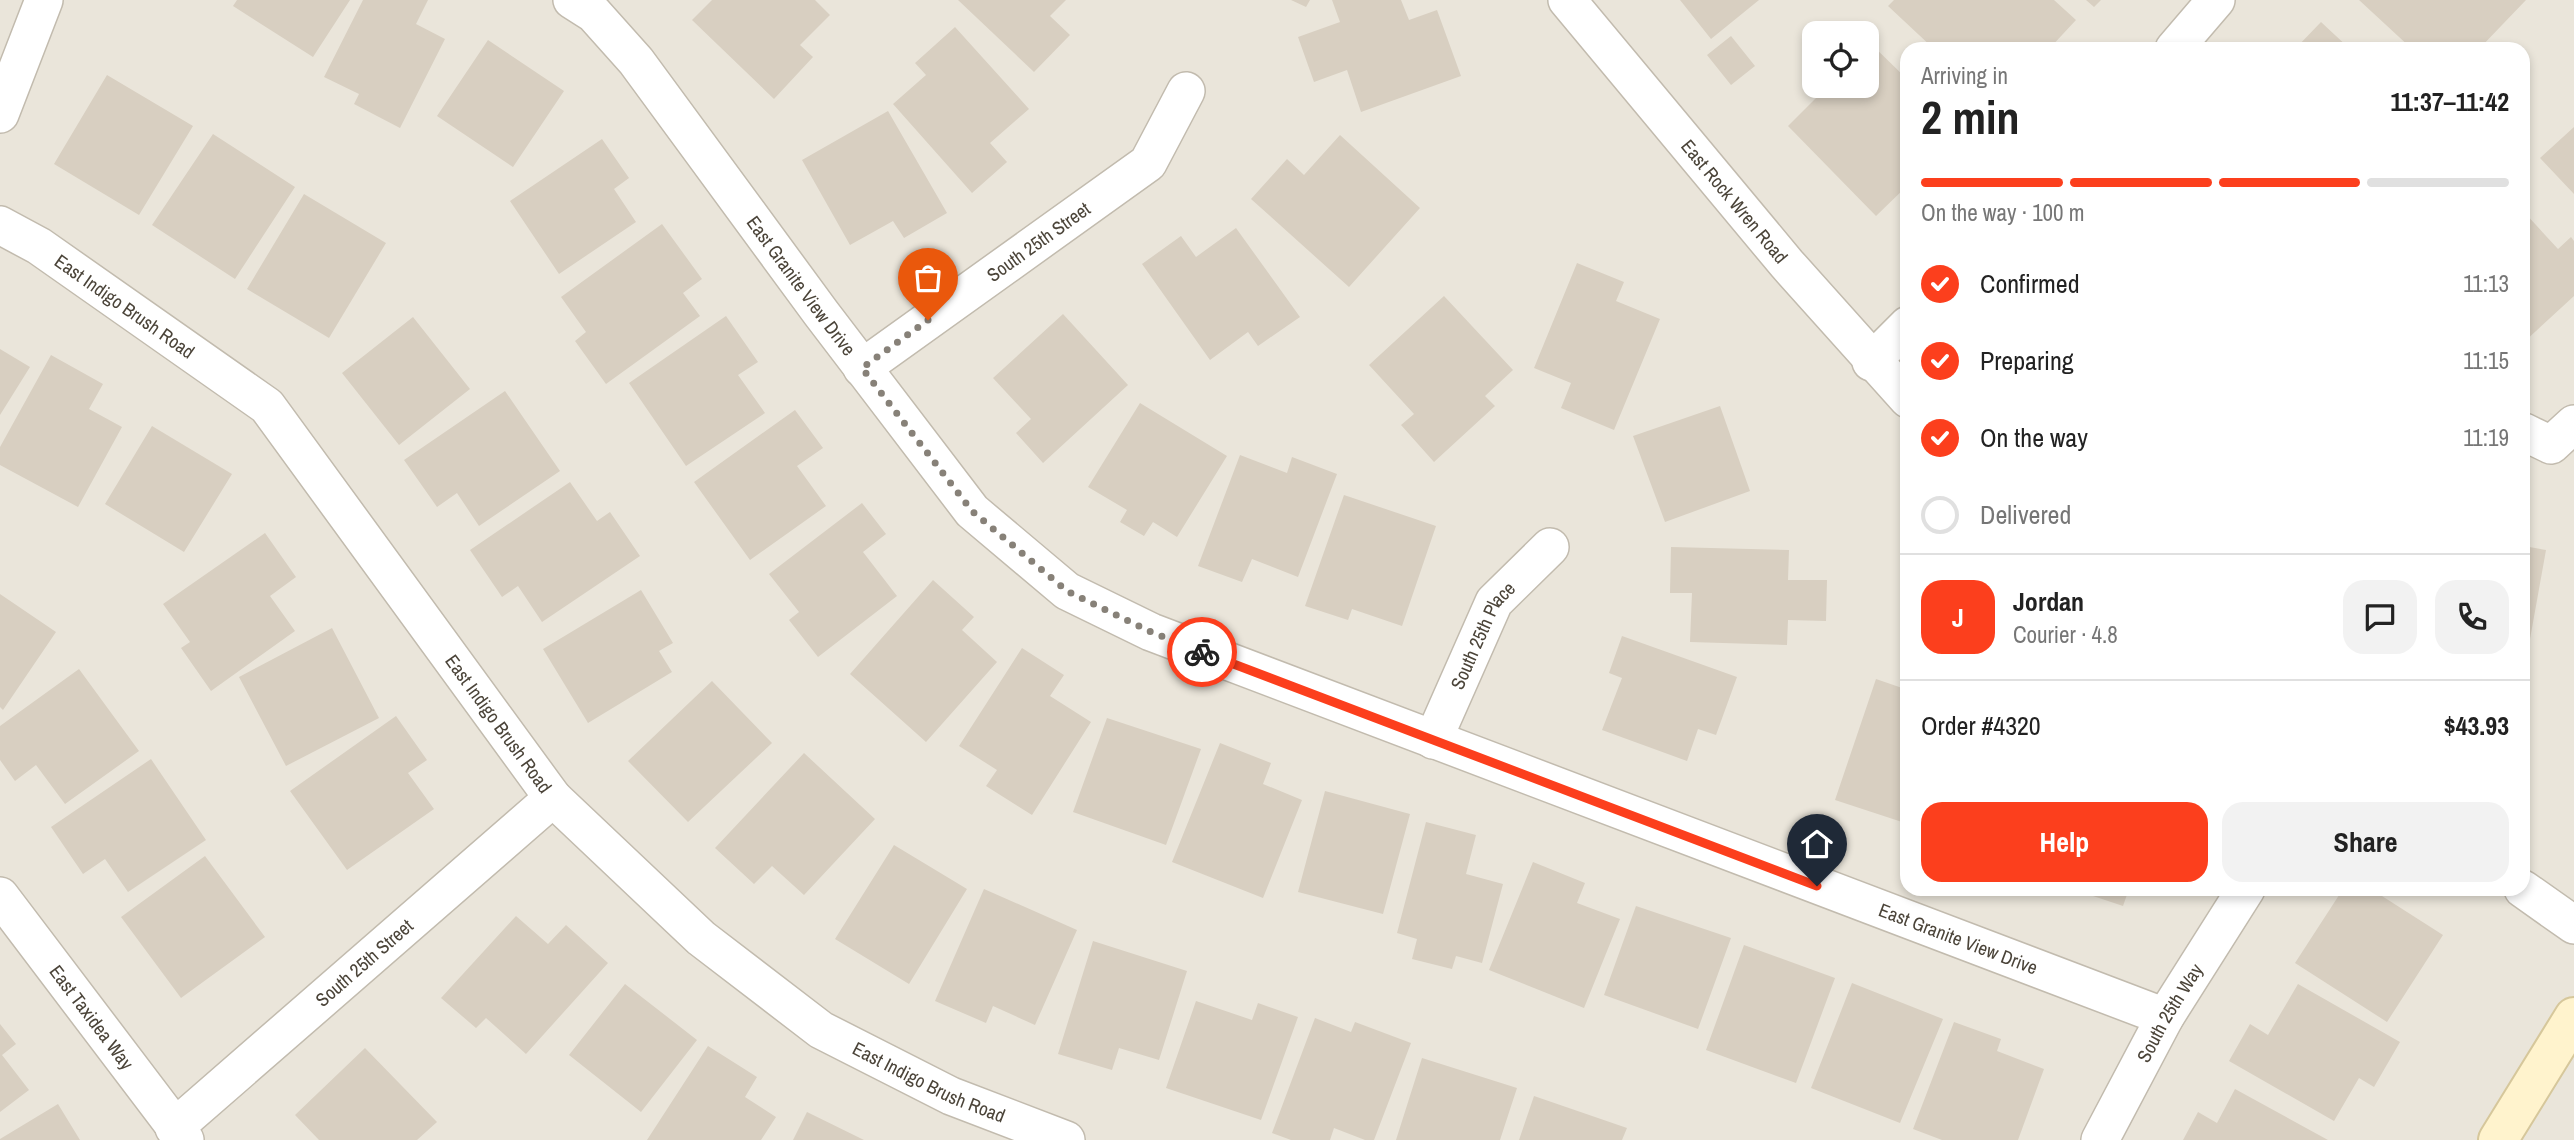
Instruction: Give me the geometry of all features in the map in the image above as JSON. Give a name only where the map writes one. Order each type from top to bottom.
[{"type":"main road","points":[[2498,1140],[2574,1017]]},
{"type":"street","points":[[0,114],[44,0]]},
{"type":"street","name":"East Rock Wren Road","points":[[1567,0],[1871,362],[1900,391]]},
{"type":"street","points":[[2180,42],[2216,0]]},
{"type":"street","name":"East Granite View Drive","points":[[590,5],[636,61],[862,368],[972,511],[1067,591],[1151,632],[2165,1017]]},
{"type":"street","name":"South 25th Street","points":[[862,368],[1148,163],[1186,90]]},
{"type":"street","name":"East Indigo Brush Road","points":[[0,225],[39,246],[267,405],[553,798],[701,938],[821,1030],[951,1096],[1066,1140]]},
{"type":"street","points":[[1871,362],[1900,333]]},
{"type":"street","name":"South 25th Place","points":[[1433,740],[1494,602],[1550,547]]},
{"type":"street","name":"South 25th Street","points":[[179,1134],[553,798]]},
{"type":"street","points":[[2530,894],[2574,925]]},
{"type":"street","name":"East Taxidea Way","points":[[0,896],[179,1134]]},
{"type":"street","name":"South 25th Way","points":[[2100,1140],[2165,1017],[2242,896]]},
{"type":"shaded area","points":[[0,0],[2574,0],[2574,1140],[0,1140]]},
{"type":"building","points":[[237,0],[350,0],[313,57],[233,6]]},
{"type":"building","points":[[363,0],[428,0],[416,24],[445,39],[400,128],[354,104],[359,94],[324,77]]},
{"type":"building","points":[[712,0],[815,0],[830,15],[800,45],[813,57],[774,99],[692,20]]},
{"type":"building","points":[[958,0],[1066,0],[1050,16],[1070,35],[1034,72]]},
{"type":"building","points":[[1291,0],[1310,0],[1306,7]]},
{"type":"building","points":[[1332,0],[1401,0],[1409,20],[1437,10],[1461,76],[1361,112],[1347,70],[1314,82],[1298,37],[1340,22]]},
{"type":"building","points":[[1680,0],[1759,0],[1711,39]]},
{"type":"building","points":[[1894,0],[2054,0],[2076,20],[2056,42],[1927,42],[1888,6]]},
{"type":"building","points":[[2086,0],[2101,0],[2094,7]]},
{"type":"building","points":[[2359,0],[2526,0],[2486,42],[2404,42]]},
{"type":"building","points":[[2321,22],[2342,42],[2302,42]]},
{"type":"building","points":[[955,27],[1029,109],[990,143],[1007,162],[972,193],[893,104],[926,75],[915,63]]},
{"type":"building","points":[[1731,36],[1755,66],[1731,85],[1707,55]]},
{"type":"building","points":[[488,40],[564,91],[513,167],[437,116]]},
{"type":"building","points":[[1879,52],[1900,72],[1900,193],[1876,216],[1788,126],[1816,98],[1879,98]]},
{"type":"building","points":[[107,75],[193,126],[139,215],[54,164]]},
{"type":"building","points":[[888,111],[947,213],[904,238],[893,221],[850,245],[802,160]]},
{"type":"building","points":[[2574,127],[2574,194],[2540,158]]},
{"type":"building","points":[[213,134],[295,187],[235,279],[152,225]]},
{"type":"building","points":[[1340,135],[1420,208],[1349,287],[1251,199],[1287,159],[1304,175]]},
{"type":"building","points":[[602,139],[629,178],[614,189],[636,222],[559,274],[510,201]]},
{"type":"building","points":[[304,194],[386,243],[329,338],[247,289]]},
{"type":"building","points":[[2530,219],[2558,249],[2571,237],[2574,241],[2574,296],[2530,336]]},
{"type":"building","points":[[662,224],[702,279],[683,293],[700,316],[606,384],[575,341],[586,332],[561,297]]},
{"type":"building","points":[[1236,228],[1300,317],[1258,346],[1248,332],[1210,360],[1142,264],[1181,236],[1196,257]]},
{"type":"building","points":[[1577,263],[1624,282],[1616,301],[1660,319],[1614,430],[1561,408],[1571,383],[1534,368]]},
{"type":"building","points":[[1444,296],[1513,370],[1485,396],[1495,406],[1434,462],[1401,425],[1414,414],[1369,365]]},
{"type":"building","points":[[1063,314],[1128,385],[1043,463],[1016,433],[1031,419],[993,378]]},
{"type":"building","points":[[726,316],[758,362],[738,375],[765,413],[686,466],[629,383]]},
{"type":"building","points":[[413,317],[470,389],[399,445],[342,373]]},
{"type":"building","points":[[0,349],[30,367],[0,415]]},
{"type":"building","points":[[51,355],[103,384],[89,409],[122,427],[78,507],[0,465],[0,447]]},
{"type":"building","points":[[505,391],[560,471],[479,526],[457,493],[437,507],[404,460]]},
{"type":"building","points":[[1140,403],[1227,456],[1177,537],[1153,522],[1144,536],[1120,522],[1127,510],[1088,487]]},
{"type":"building","points":[[1720,406],[1750,491],[1665,522],[1633,436]]},
{"type":"building","points":[[795,410],[823,448],[797,466],[826,506],[750,560],[694,482]]},
{"type":"building","points":[[152,426],[232,474],[184,552],[105,504]]},
{"type":"building","points":[[1240,455],[1287,473],[1292,457],[1337,474],[1298,577],[1252,559],[1242,582],[1198,566]]},
{"type":"building","points":[[570,482],[597,521],[610,512],[640,556],[542,622],[518,586],[502,597],[470,550]]},
{"type":"building","points":[[1344,495],[1436,526],[1402,626],[1352,609],[1348,620],[1305,606]]},
{"type":"building","points":[[862,503],[886,534],[863,552],[897,596],[818,657],[789,620],[799,612],[769,574]]},
{"type":"building","points":[[265,533],[296,577],[270,596],[295,631],[211,691],[181,648],[190,642],[163,604]]},
{"type":"building","points":[[1671,547],[1789,550],[1788,580],[1827,580],[1826,621],[1788,620],[1787,645],[1690,642],[1692,593],[1670,593]]},
{"type":"building","points":[[2530,547],[2546,550],[2530,639]]},
{"type":"building","points":[[933,580],[974,617],[962,630],[997,662],[926,742],[850,674]]},
{"type":"building","points":[[641,590],[673,643],[659,651],[672,672],[588,723],[543,649]]},
{"type":"building","points":[[0,594],[56,632],[3,710],[0,707]]},
{"type":"building","points":[[332,628],[379,718],[286,766],[239,677]]},
{"type":"building","points":[[1622,636],[1737,677],[1716,735],[1698,729],[1687,761],[1602,730],[1622,678],[1609,673]]},
{"type":"building","points":[[1022,648],[1064,675],[1050,696],[1091,722],[1032,815],[986,786],[997,770],[959,746]]},
{"type":"building","points":[[79,669],[139,751],[65,804],[36,765],[15,781],[0,760],[0,726]]},
{"type":"building","points":[[1876,679],[1900,687],[1900,821],[1835,800]]},
{"type":"building","points":[[712,681],[772,743],[688,822],[628,761]]},
{"type":"building","points":[[396,716],[427,760],[408,773],[434,809],[347,870],[290,791]]},
{"type":"building","points":[[1107,718],[1201,749],[1166,845],[1073,812]]},
{"type":"building","points":[[1220,743],[1271,763],[1263,784],[1302,800],[1263,898],[1172,862]]},
{"type":"building","points":[[804,753],[875,819],[804,895],[772,866],[754,884],[715,848]]},
{"type":"building","points":[[151,759],[206,840],[128,892],[105,859],[83,874],[51,827]]},
{"type":"building","points":[[1325,791],[1410,814],[1383,914],[1298,892]]},
{"type":"building","points":[[1426,822],[1476,835],[1466,874],[1503,884],[1482,963],[1456,956],[1452,969],[1412,959],[1417,939],[1397,933]]},
{"type":"building","points":[[894,845],[967,889],[909,984],[835,939]]},
{"type":"building","points":[[205,856],[265,937],[181,998],[121,917]]},
{"type":"building","points":[[1533,862],[1585,883],[1577,903],[1620,919],[1584,1008],[1489,970]]},
{"type":"building","points":[[984,889],[1077,930],[1035,1025],[993,1006],[986,1023],[935,1001]]},
{"type":"building","points":[[2093,896],[2127,896],[2123,906]]},
{"type":"building","points":[[2338,896],[2382,896],[2443,935],[2387,1022],[2295,963]]},
{"type":"building","points":[[1636,906],[1731,938],[1698,1029],[1604,995]]},
{"type":"building","points":[[516,916],[548,944],[566,925],[608,963],[526,1054],[486,1018],[476,1028],[441,998]]},
{"type":"building","points":[[1093,941],[1187,971],[1159,1060],[1119,1048],[1112,1070],[1058,1054]]},
{"type":"building","points":[[1744,945],[1835,978],[1796,1083],[1706,1050]]},
{"type":"building","points":[[1852,983],[1943,1019],[1900,1123],[1811,1088]]},
{"type":"building","points":[[625,984],[697,1040],[641,1112],[569,1055]]},
{"type":"building","points":[[2298,984],[2400,1042],[2374,1087],[2359,1078],[2334,1121],[2229,1061],[2250,1024],[2268,1035]]},
{"type":"building","points":[[1196,1001],[1252,1020],[1258,1003],[1298,1017],[1261,1120],[1166,1088]]},
{"type":"building","points":[[1315,1018],[1351,1032],[1355,1022],[1411,1043],[1374,1140],[1365,1140],[1334,1128],[1330,1140],[1291,1140],[1272,1133]]},
{"type":"building","points":[[1954,1022],[2001,1039],[1997,1051],[2044,1069],[2018,1140],[1942,1140],[1913,1129]]},
{"type":"building","points":[[0,1024],[16,1044],[2,1055],[29,1090],[0,1112]]},
{"type":"building","points":[[708,1046],[757,1077],[745,1097],[776,1117],[761,1140],[647,1140]]},
{"type":"building","points":[[365,1048],[437,1122],[417,1140],[319,1140],[295,1115]]},
{"type":"building","points":[[1422,1058],[1517,1088],[1500,1140],[1396,1140]]},
{"type":"building","points":[[2235,1089],[2328,1140],[2183,1140],[2198,1112],[2217,1123]]},
{"type":"building","points":[[1534,1096],[1627,1128],[1622,1140],[1519,1140]]},
{"type":"building","points":[[58,1104],[80,1140],[0,1140],[0,1139]]},
{"type":"building","points":[[807,1112],[864,1140],[793,1140]]},
{"type":"way so far","points":[[928,320],[862,368],[972,511],[1067,591],[1151,632],[1202,652]]},
{"type":"route","points":[[1202,652],[1817,886]]}]
